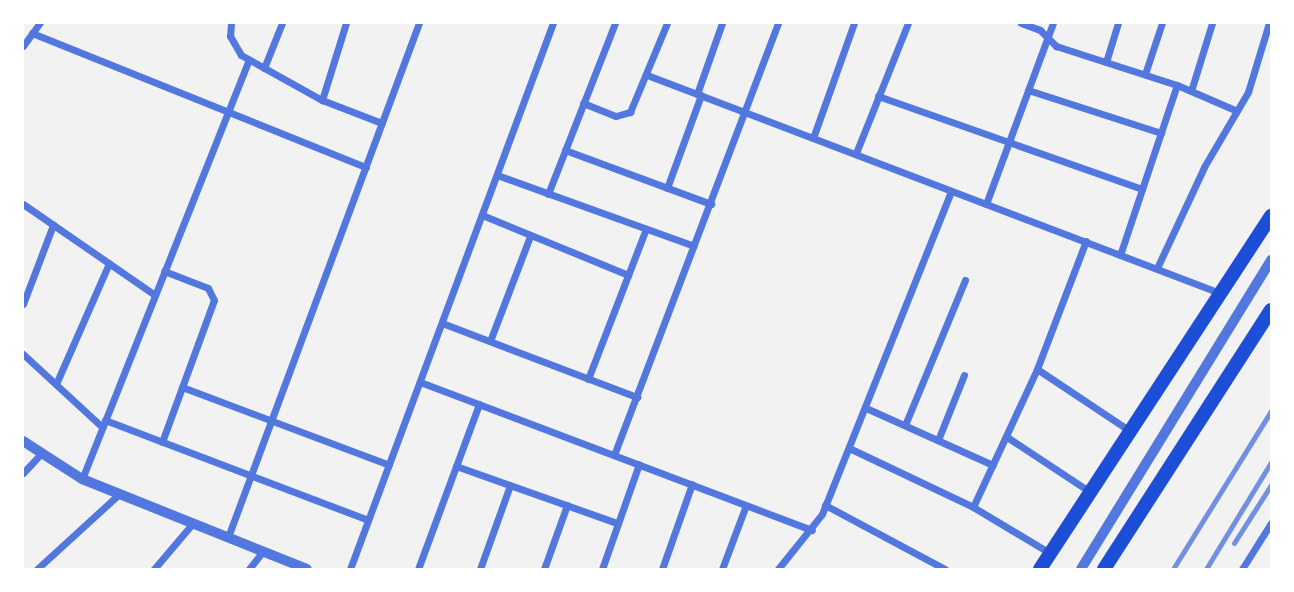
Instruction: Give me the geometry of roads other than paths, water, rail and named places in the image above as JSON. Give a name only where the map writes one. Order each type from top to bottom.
[{"type":"highway","points":[[1040,569],[1271,216]]},
{"type":"highway","points":[[1104,569],[1271,310]]},
{"type":"street","points":[[23,46],[40,23]]},
{"type":"street","points":[[231,23],[234,47],[249,60],[322,100],[382,123]]},
{"type":"street","points":[[264,68],[282,23]]},
{"type":"street","points":[[322,100],[346,23]]},
{"type":"street","points":[[228,537],[419,23]]},
{"type":"street","points":[[350,569],[554,23]]},
{"type":"street","points":[[548,194],[615,23]]},
{"type":"street","points":[[583,103],[626,115],[647,75],[667,23]]},
{"type":"street","points":[[667,188],[722,23]]},
{"type":"street","points":[[614,455],[778,23]]},
{"type":"street","points":[[813,138],[854,23]]},
{"type":"street","points":[[856,153],[908,23]]},
{"type":"street","points":[[1021,23],[1048,37],[1056,46],[1145,74],[1237,111]]},
{"type":"street","points":[[986,204],[1053,23]]},
{"type":"street","points":[[1106,62],[1118,23]]},
{"type":"street","points":[[1145,74],[1162,23]]},
{"type":"street","points":[[1191,91],[1212,23]]},
{"type":"street","points":[[1157,268],[1199,176],[1257,71],[1269,23]]},
{"type":"street","points":[[32,33],[366,167]]},
{"type":"street","points":[[82,479],[249,60]]},
{"type":"street","points":[[647,75],[1221,293]]},
{"type":"street","points":[[1120,254],[1177,86]]},
{"type":"street","points":[[1028,90],[1161,133]]},
{"type":"street","points":[[878,96],[1142,189]]},
{"type":"street","points":[[565,150],[711,204]]},
{"type":"street","points":[[497,176],[694,246]]},
{"type":"street","points":[[790,569],[780,567],[812,530],[825,505],[951,191]]},
{"type":"street","points":[[23,204],[155,295]]},
{"type":"street","points":[[482,215],[628,275]]},
{"type":"street","points":[[23,304],[53,225]]},
{"type":"street","points":[[588,379],[646,229]]},
{"type":"street","points":[[490,341],[530,236]]},
{"type":"street","points":[[973,507],[1037,369],[1086,241]]},
{"type":"street","points":[[1081,569],[1271,260]]},
{"type":"street","points":[[57,384],[109,263]]},
{"type":"street","points":[[162,442],[214,296],[208,288],[164,271]]},
{"type":"street","points":[[905,425],[965,280]]},
{"type":"street","points":[[442,323],[637,397]]},
{"type":"street","points":[[23,354],[104,424],[162,442],[368,520]]},
{"type":"street","points":[[1037,369],[1130,432]]},
{"type":"street","points":[[938,440],[964,375]]},
{"type":"street","points":[[420,382],[812,530]]},
{"type":"street","points":[[182,387],[389,465]]},
{"type":"street","points":[[418,569],[479,404]]},
{"type":"street","points":[[866,408],[993,465]]},
{"type":"street","points":[[1007,437],[1090,493]]},
{"type":"street","points":[[23,441],[39,456],[82,479],[307,569]]},
{"type":"street","points":[[849,448],[973,507],[1051,554]]},
{"type":"street","points":[[23,473],[39,456]]},
{"type":"street","points":[[602,569],[639,464]]},
{"type":"street","points":[[456,466],[617,523]]},
{"type":"street","points":[[662,569],[692,484]]},
{"type":"street","points":[[480,569],[510,485]]},
{"type":"street","points":[[37,569],[119,494]]},
{"type":"street","points":[[544,569],[567,505]]},
{"type":"street","points":[[722,569],[746,505]]},
{"type":"street","points":[[825,505],[945,569]]},
{"type":"street","points":[[154,569],[193,523]]},
{"type":"street","points":[[1242,569],[1271,523]]},
{"type":"street","points":[[249,569],[263,551]]},
{"type":"railway","points":[[1173,569],[1271,411]]},
{"type":"railway","points":[[1206,569],[1271,462]]},
{"type":"railway","points":[[1234,543],[1271,485]]}]
